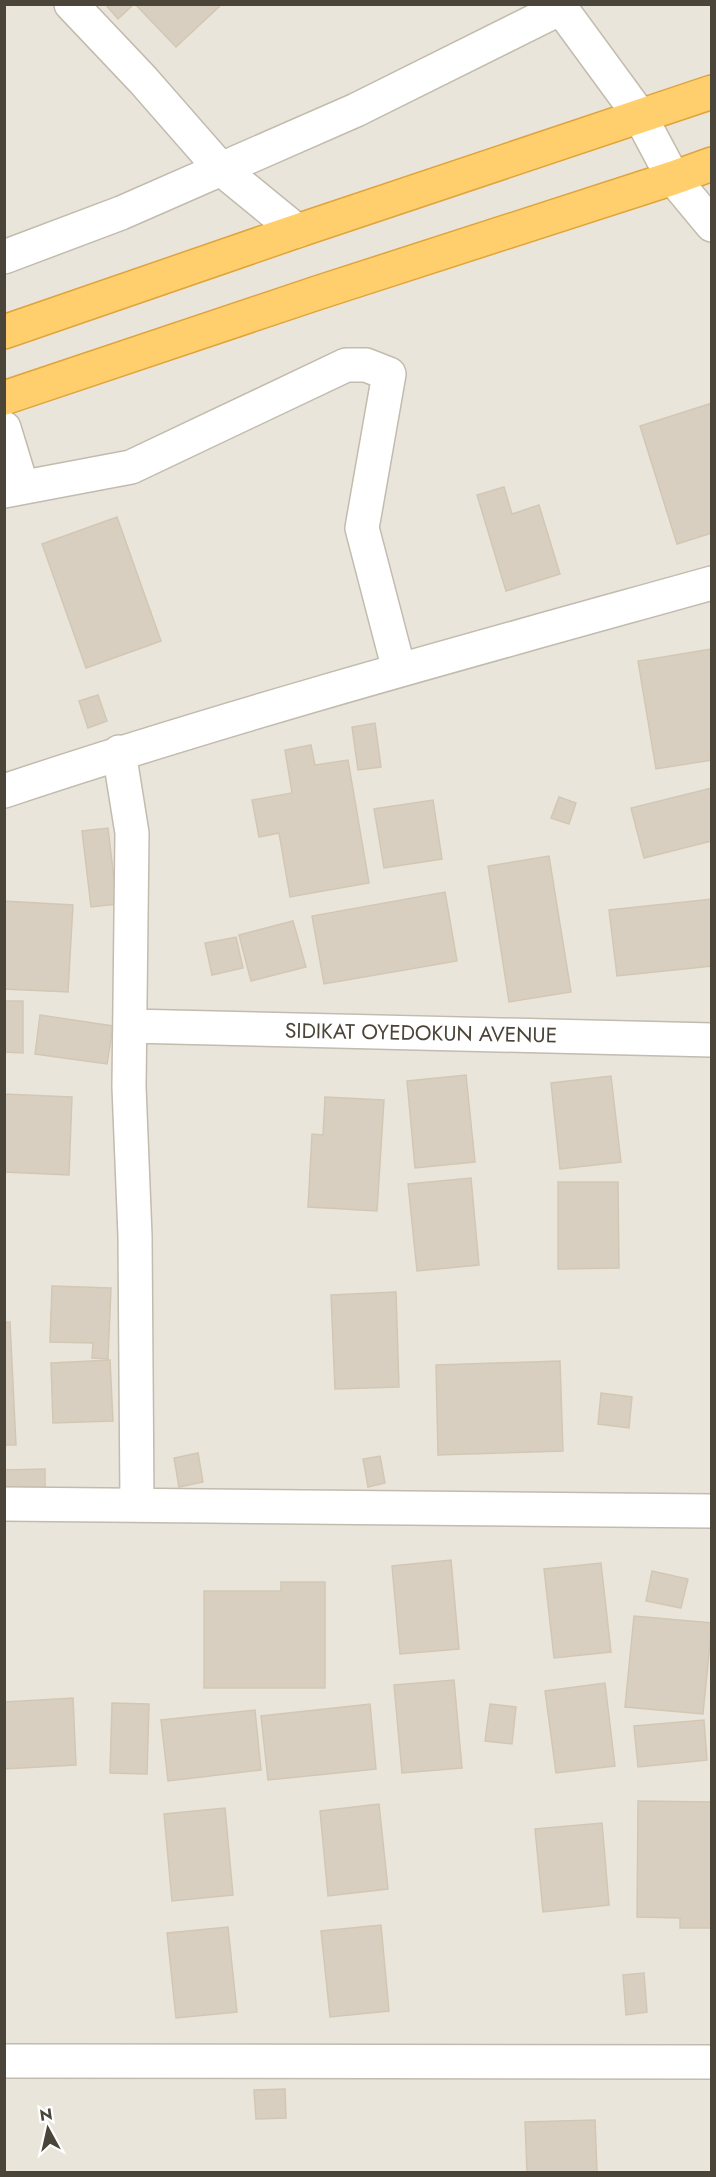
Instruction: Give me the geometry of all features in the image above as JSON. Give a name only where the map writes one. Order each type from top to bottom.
[{"type":"highway","points":[[4,332],[711,92]]},
{"type":"highway","points":[[4,398],[711,164]]},
{"type":"street","points":[[71,4],[143,80],[220,168],[297,231]]},
{"type":"street","points":[[4,257],[121,213],[356,110],[559,6],[640,116],[673,178],[711,225]]},
{"type":"street","points":[[4,428],[13,489],[131,467],[346,365],[366,365],[389,374],[362,528],[399,670]]},
{"type":"street","points":[[4,791],[119,752],[399,670],[711,583]]},
{"type":"street","points":[[119,752],[132,833],[129,1087],[135,1236],[137,1504]]},
{"type":"street","name":"SIDIKAT OYEDOKUN AVENUE","points":[[130,1026],[711,1040]]},
{"type":"street","points":[[4,1503],[711,1511]]},
{"type":"street","points":[[4,2061],[711,2062]]},
{"type":"shaded area","points":[[5,5],[711,5],[711,2172],[5,2172]]},
{"type":"building","points":[[105,4],[134,4],[118,19]]},
{"type":"building","points":[[135,4],[222,4],[176,47]]},
{"type":"building","points":[[712,403],[712,533],[677,544],[640,426]]},
{"type":"building","points":[[504,487],[512,514],[539,505],[560,574],[506,591],[477,495]]},
{"type":"building","points":[[117,517],[161,641],[86,668],[42,544]]},
{"type":"building","points":[[712,649],[712,760],[656,769],[638,661]]},
{"type":"building","points":[[98,695],[107,721],[88,728],[79,701]]},
{"type":"building","points":[[375,723],[381,767],[358,770],[352,727]]},
{"type":"building","points":[[311,745],[315,765],[348,760],[369,883],[290,897],[279,833],[259,837],[252,800],[292,793],[285,750]]},
{"type":"building","points":[[712,788],[712,841],[644,858],[631,808]]},
{"type":"building","points":[[559,797],[576,803],[569,824],[551,818]]},
{"type":"building","points":[[433,800],[442,859],[384,868],[374,809]]},
{"type":"building","points":[[108,828],[117,904],[91,907],[82,831]]},
{"type":"building","points":[[549,856],[571,992],[509,1002],[488,866]]},
{"type":"building","points":[[445,892],[457,961],[324,984],[312,916]]},
{"type":"building","points":[[712,899],[712,966],[617,976],[609,910]]},
{"type":"building","points":[[4,901],[73,905],[68,992],[4,989]]},
{"type":"building","points":[[293,921],[306,967],[251,981],[239,935]]},
{"type":"building","points":[[236,937],[243,968],[212,975],[205,943]]},
{"type":"building","points":[[4,1001],[23,1001],[23,1053],[4,1052]]},
{"type":"building","points":[[40,1015],[113,1026],[107,1064],[35,1054]]},
{"type":"building","points":[[466,1075],[475,1162],[415,1168],[407,1081]]},
{"type":"building","points":[[611,1076],[621,1162],[560,1169],[551,1083]]},
{"type":"building","points":[[4,1094],[72,1097],[69,1175],[4,1172]]},
{"type":"building","points":[[325,1097],[384,1100],[377,1211],[308,1207],[312,1134],[323,1135]]},
{"type":"building","points":[[471,1178],[479,1265],[417,1271],[408,1184]]},
{"type":"building","points":[[558,1182],[618,1182],[619,1268],[558,1269]]},
{"type":"building","points":[[52,1286],[111,1288],[108,1359],[92,1358],[93,1343],[50,1342]]},
{"type":"building","points":[[396,1292],[399,1387],[335,1389],[331,1295]]},
{"type":"building","points":[[4,1322],[10,1322],[16,1445],[4,1445]]},
{"type":"building","points":[[110,1360],[113,1421],[53,1423],[51,1363]]},
{"type":"building","points":[[560,1361],[563,1451],[438,1455],[436,1365]]},
{"type":"building","points":[[601,1393],[632,1397],[629,1428],[598,1424]]},
{"type":"building","points":[[198,1453],[203,1482],[179,1487],[174,1458]]},
{"type":"building","points":[[380,1456],[385,1483],[368,1487],[363,1459]]},
{"type":"building","points":[[45,1469],[45,1496],[4,1497],[4,1470]]},
{"type":"building","points":[[451,1560],[459,1649],[400,1654],[392,1566]]},
{"type":"building","points":[[601,1563],[611,1652],[554,1658],[544,1569]]},
{"type":"building","points":[[652,1571],[688,1579],[681,1608],[646,1601]]},
{"type":"building","points":[[281,1582],[325,1582],[325,1688],[204,1688],[204,1591],[281,1591]]},
{"type":"building","points":[[634,1616],[712,1623],[703,1714],[625,1707]]},
{"type":"building","points":[[454,1680],[462,1768],[402,1773],[394,1685]]},
{"type":"building","points":[[605,1683],[615,1766],[556,1773],[545,1691]]},
{"type":"building","points":[[73,1698],[76,1765],[4,1769],[4,1702]]},
{"type":"building","points":[[112,1703],[149,1704],[147,1774],[110,1773]]},
{"type":"building","points":[[370,1704],[376,1769],[268,1780],[261,1716]]},
{"type":"building","points":[[490,1704],[516,1707],[512,1744],[485,1741]]},
{"type":"building","points":[[255,1710],[261,1770],[168,1781],[161,1720]]},
{"type":"building","points":[[704,1720],[707,1760],[638,1767],[634,1726]]},
{"type":"building","points":[[638,1801],[712,1802],[712,1928],[680,1928],[680,1918],[637,1917]]},
{"type":"building","points":[[379,1804],[388,1889],[328,1896],[320,1811]]},
{"type":"building","points":[[225,1808],[233,1895],[172,1901],[164,1814]]},
{"type":"building","points":[[602,1823],[609,1905],[543,1912],[535,1829]]},
{"type":"building","points":[[381,1925],[389,2011],[330,2017],[321,1931]]},
{"type":"building","points":[[228,1927],[237,2012],[176,2018],[167,1933]]},
{"type":"building","points":[[644,1973],[647,2012],[626,2015],[623,1975]]},
{"type":"building","points":[[285,2089],[286,2118],[256,2119],[254,2090]]},
{"type":"building","points":[[595,2120],[597,2172],[527,2172],[525,2122]]}]
